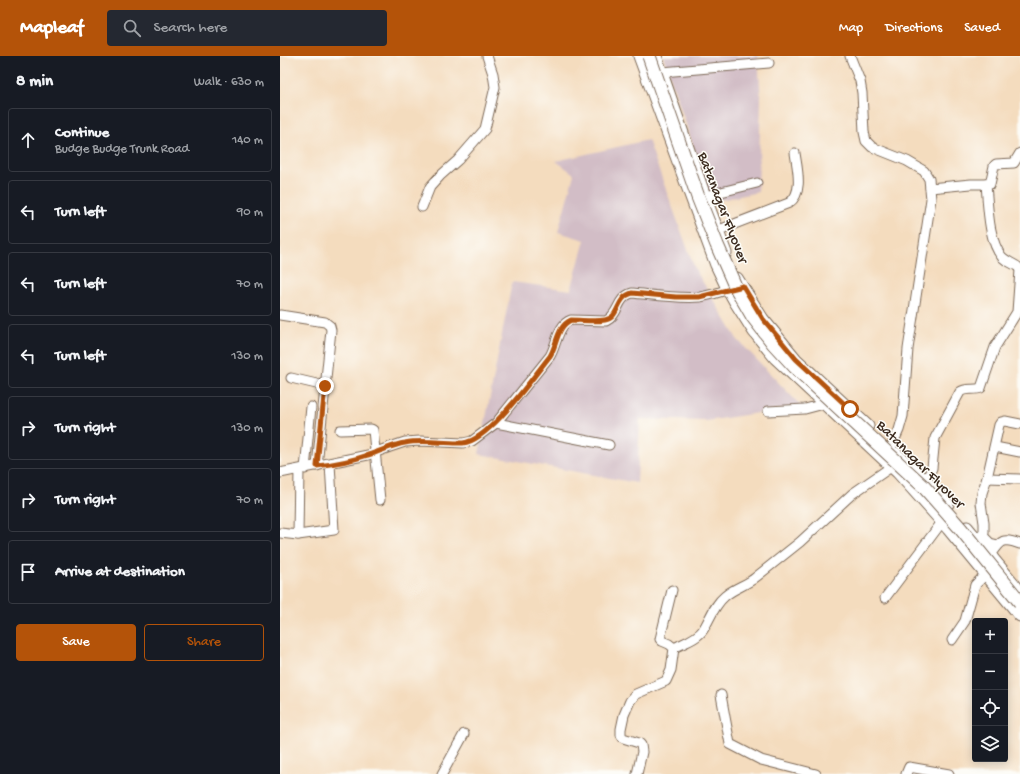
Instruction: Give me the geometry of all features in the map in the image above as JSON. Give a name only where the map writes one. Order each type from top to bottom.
[{"type":"main road","name":"Batanagar Flyover","points":[[649,56],[698,197],[717,246],[735,286],[753,317],[773,343],[795,367],[924,488],[961,529],[1020,602]]},
{"type":"street","points":[[422,207],[430,187],[458,160],[485,129],[495,87],[493,74],[487,56]]},
{"type":"street","points":[[639,56],[716,265],[728,289],[754,332],[775,358],[891,467],[942,522],[1020,616]]},
{"type":"street","points":[[656,56],[705,196],[728,256],[743,286],[763,319],[796,359],[926,481],[980,537],[991,555],[1020,591]]},
{"type":"street","points":[[850,56],[860,82],[866,141],[872,147],[908,161],[924,171],[929,179],[930,188],[931,199],[908,349],[903,416],[891,448]]},
{"type":"street","points":[[662,72],[769,63]]},
{"type":"street","points":[[719,230],[794,200],[798,188],[795,153]]},
{"type":"street","points":[[930,188],[971,184],[990,184],[994,166],[996,164],[1014,163],[1020,153]]},
{"type":"street","points":[[705,196],[757,182]]},
{"type":"street","points":[[926,481],[932,468],[935,438],[960,392],[963,390],[977,390],[981,388],[995,348],[1017,312],[1020,270],[1017,265],[1009,262],[997,250],[989,217],[986,184]]},
{"type":"street","points":[[280,473],[330,464],[368,455],[405,442],[420,441],[463,443],[472,441],[496,423],[550,356],[555,349],[561,328],[566,322],[571,320],[606,320],[611,318],[621,300],[626,295],[632,293],[676,297],[699,297],[713,295],[728,289],[743,286]]},
{"type":"street","points":[[280,315],[325,322],[330,326],[331,336],[317,466]]},
{"type":"street","points":[[291,378],[325,386]]},
{"type":"street","points":[[768,411],[805,409],[824,404]]},
{"type":"street","points":[[298,535],[302,469],[311,407]]},
{"type":"street","points":[[980,537],[984,533],[985,528],[981,503],[982,493],[995,447],[999,425],[1001,422],[1005,421],[1020,424]]},
{"type":"street","points":[[496,423],[609,445]]},
{"type":"street","points":[[340,430],[373,430],[380,500]]},
{"type":"street","points":[[995,447],[1020,452]]},
{"type":"street","points":[[280,533],[298,535],[334,530],[330,464]]},
{"type":"street","points":[[674,648],[702,631],[714,609],[724,596],[750,583],[800,542],[843,502],[891,467]]},
{"type":"street","points":[[987,478],[1020,479]]},
{"type":"street","points":[[885,598],[942,522]]},
{"type":"street","points":[[980,537],[990,543],[998,545]]},
{"type":"street","points":[[991,555],[998,545],[1005,540],[1020,544]]},
{"type":"street","points":[[952,640],[965,621],[975,585],[985,575]]},
{"type":"street","points":[[672,590],[660,639],[674,648]]},
{"type":"street","points":[[637,774],[642,748],[639,743],[623,738],[621,735],[624,715],[632,696],[666,681],[669,677],[674,648]]},
{"type":"street","points":[[721,695],[730,744],[761,760],[816,774]]},
{"type":"street","points":[[442,774],[464,734]]},
{"type":"street","points":[[906,774],[909,767],[949,774]]},
{"type":"shaded area","points":[[663,56],[758,56],[761,101],[758,192],[712,202]]},
{"type":"shaded area","points":[[648,140],[695,269],[737,339],[801,406],[707,421],[640,419],[637,483],[479,454],[512,282],[571,290],[585,240],[558,232],[574,174],[556,161]]},
{"type":"route","points":[[325,386],[317,466],[368,455],[405,442],[420,441],[463,443],[472,441],[496,423],[550,356],[555,349],[561,328],[566,322],[571,320],[606,320],[611,318],[621,300],[626,295],[632,293],[676,297],[699,297],[713,295],[728,289],[743,286],[763,319],[796,359],[850,409]]}]
